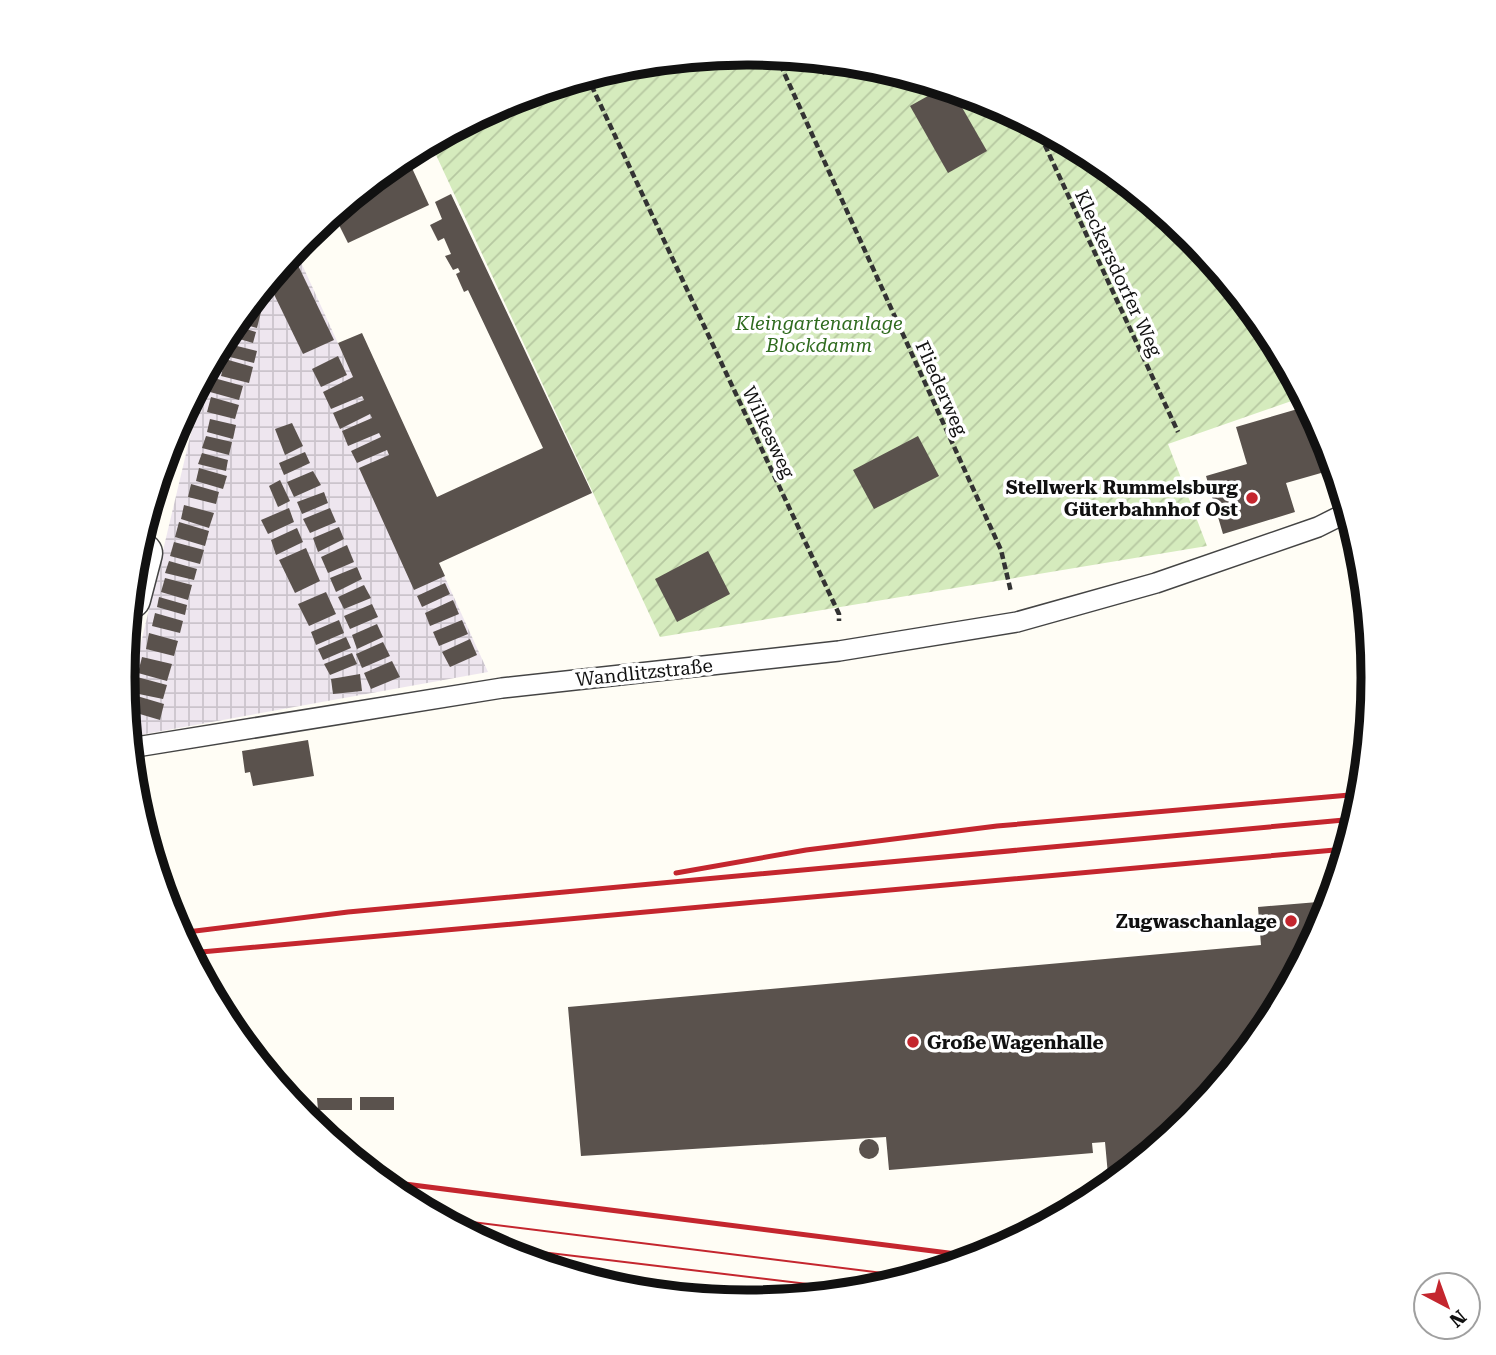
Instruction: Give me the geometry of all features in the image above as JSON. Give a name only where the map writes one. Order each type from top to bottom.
[{"type":"lane","name":"Wandlitzstraße","points":[[139,747],[502,688],[839,651],[1017,622],[1156,583],[1318,527],[1339,516]]},
{"type":"path","name":"Fliederweg","points":[[781,66],[1001,550],[1017,622]]},
{"type":"path","name":"Wilkesweg","points":[[591,85],[839,614],[839,651]]},
{"type":"path","name":"Kleckersdorfer Weg","points":[[1043,141],[1178,432]]},
{"type":"shaded area","points":[[300,260],[488,672],[138,735],[136,666],[197,409],[239,337],[262,304]]},
{"type":"green space","name":"Kleingartenanlage Blockdamm","points":[[708,66],[788,66],[828,70],[907,86],[982,111],[1019,128],[1088,168],[1152,217],[1209,273],[1234,304],[1279,371],[1295,400],[1168,444],[1207,546],[660,637],[434,152],[477,128],[551,97],[628,77],[668,70]]},
{"type":"building","points":[[820,69],[831,71],[823,75]]},
{"type":"building","points":[[933,93],[959,102],[987,151],[948,173],[910,106]]},
{"type":"building","points":[[411,166],[429,205],[348,243],[338,223],[375,191]]},
{"type":"building","points":[[451,194],[592,493],[439,563],[445,576],[414,590],[359,468],[389,455],[387,450],[357,463],[351,451],[381,437],[379,433],[348,446],[342,431],[372,418],[370,414],[340,429],[333,413],[364,400],[362,396],[331,409],[323,392],[353,377],[338,343],[362,333],[437,497],[543,448],[468,290],[464,292],[456,274],[460,272],[458,268],[453,270],[445,256],[451,254],[444,238],[438,241],[430,225],[442,219],[435,202]]},
{"type":"building","points":[[297,263],[334,340],[303,354],[272,291]]},
{"type":"building","points":[[257,311],[261,312],[257,328],[247,325]]},
{"type":"building","points":[[245,329],[256,332],[253,343],[238,339]]},
{"type":"building","points":[[234,345],[257,351],[254,363],[227,356]]},
{"type":"building","points":[[338,356],[347,375],[321,387],[312,369]]},
{"type":"building","points":[[225,359],[253,367],[249,383],[221,376]]},
{"type":"building","points":[[214,378],[243,386],[239,400],[210,392]]},
{"type":"building","points":[[211,397],[239,405],[235,419],[207,412]]},
{"type":"building","points":[[1299,409],[1325,472],[1286,483],[1295,512],[1223,534],[1206,476],[1247,464],[1236,427]]},
{"type":"building","points":[[210,419],[236,425],[233,439],[207,432]]},
{"type":"building","points":[[292,423],[303,446],[285,455],[275,429]]},
{"type":"building","points":[[206,436],[232,442],[229,455],[202,448]]},
{"type":"building","points":[[918,436],[939,476],[874,509],[853,470]]},
{"type":"building","points":[[305,452],[310,463],[284,475],[279,463]]},
{"type":"building","points":[[202,453],[228,460],[226,471],[198,464]]},
{"type":"building","points":[[199,468],[227,476],[223,489],[196,481]]},
{"type":"building","points":[[313,471],[321,485],[294,497],[287,482]]},
{"type":"building","points":[[280,480],[290,501],[278,507],[269,486]]},
{"type":"building","points":[[191,484],[219,492],[216,504],[188,497]]},
{"type":"building","points":[[324,492],[328,503],[302,514],[297,502]]},
{"type":"building","points":[[184,505],[214,513],[209,528],[181,519]]},
{"type":"building","points":[[289,508],[294,522],[268,534],[261,520]]},
{"type":"building","points":[[330,508],[336,522],[310,533],[303,519]]},
{"type":"building","points":[[179,522],[209,531],[205,546],[175,537]]},
{"type":"building","points":[[339,527],[344,539],[318,552],[313,538]]},
{"type":"building","points":[[297,528],[303,542],[276,555],[271,540]]},
{"type":"building","points":[[174,542],[204,550],[200,564],[170,556]]},
{"type":"building","points":[[347,545],[354,562],[328,573],[321,557]]},
{"type":"building","points":[[306,548],[320,581],[295,593],[279,560]]},
{"type":"building","points":[[708,551],[730,594],[677,622],[655,579]]},
{"type":"building","points":[[169,561],[197,569],[194,580],[165,573]]},
{"type":"building","points":[[357,567],[362,579],[336,592],[330,578]]},
{"type":"building","points":[[165,578],[192,585],[188,600],[161,592]]},
{"type":"building","points":[[445,583],[450,594],[422,607],[417,596]]},
{"type":"building","points":[[364,585],[371,598],[344,609],[338,597]]},
{"type":"building","points":[[326,592],[336,614],[309,626],[298,604]]},
{"type":"building","points":[[159,597],[187,605],[185,615],[157,607]]},
{"type":"building","points":[[453,600],[459,614],[430,626],[425,613]]},
{"type":"building","points":[[372,604],[378,617],[350,629],[344,616]]},
{"type":"building","points":[[155,613],[183,621],[180,633],[152,626]]},
{"type":"building","points":[[339,620],[344,633],[316,645],[311,632]]},
{"type":"building","points":[[462,620],[468,634],[439,646],[433,632]]},
{"type":"building","points":[[377,624],[383,637],[357,649],[352,635]]},
{"type":"building","points":[[149,633],[178,641],[174,656],[146,649]]},
{"type":"building","points":[[346,637],[351,648],[323,660],[318,649]]},
{"type":"building","points":[[470,639],[477,655],[450,667],[442,652]]},
{"type":"building","points":[[383,642],[390,656],[362,668],[356,654]]},
{"type":"building","points":[[352,653],[357,664],[330,675],[324,664]]},
{"type":"building","points":[[142,657],[172,664],[167,681],[138,673]]},
{"type":"building","points":[[392,661],[400,677],[371,689],[364,673]]},
{"type":"building","points":[[360,674],[362,691],[333,694],[331,679]]},
{"type":"building","points":[[137,677],[167,685],[163,699],[136,693]]},
{"type":"building","points":[[137,696],[164,704],[160,720],[137,713]]},
{"type":"building","points":[[308,740],[314,776],[253,786],[250,772],[245,773],[242,751]]},
{"type":"building","name":"Große Wagenhalle","points":[[1318,902],[1298,949],[1279,984],[1234,1051],[1181,1111],[1108,1173],[1105,1142],[1092,1143],[1093,1153],[889,1170],[886,1137],[581,1156],[568,1007],[1261,945],[1258,907]]},
{"type":"building","points":[[360,1097],[394,1097],[394,1110],[360,1110]]},
{"type":"building","points":[[317,1098],[352,1098],[352,1110],[318,1110]]},
{"type":"building","points":[[869,1139],[876,1142],[879,1149],[876,1156],[869,1159],[862,1156],[859,1149],[862,1142]]},
{"type":"tram line","points":[[466,1221],[887,1274]]},
{"type":"tram line","points":[[532,1251],[821,1286]]},
{"type":"railway","points":[[676,873],[806,850],[997,826],[1349,795]]},
{"type":"railway","points":[[190,932],[348,912],[1344,820]]},
{"type":"railway","points":[[200,952],[1336,850]]},
{"type":"railway","points":[[403,1184],[956,1254]]},
{"type":"place","name":"Stellwerk Rummelsburg Güterbahnhof Ost","points":[[1252,498]]},
{"type":"place","name":"Zugwaschanlage","points":[[1291,921]]},
{"type":"place","name":"Große Wagenhalle","points":[[913,1042]]}]
